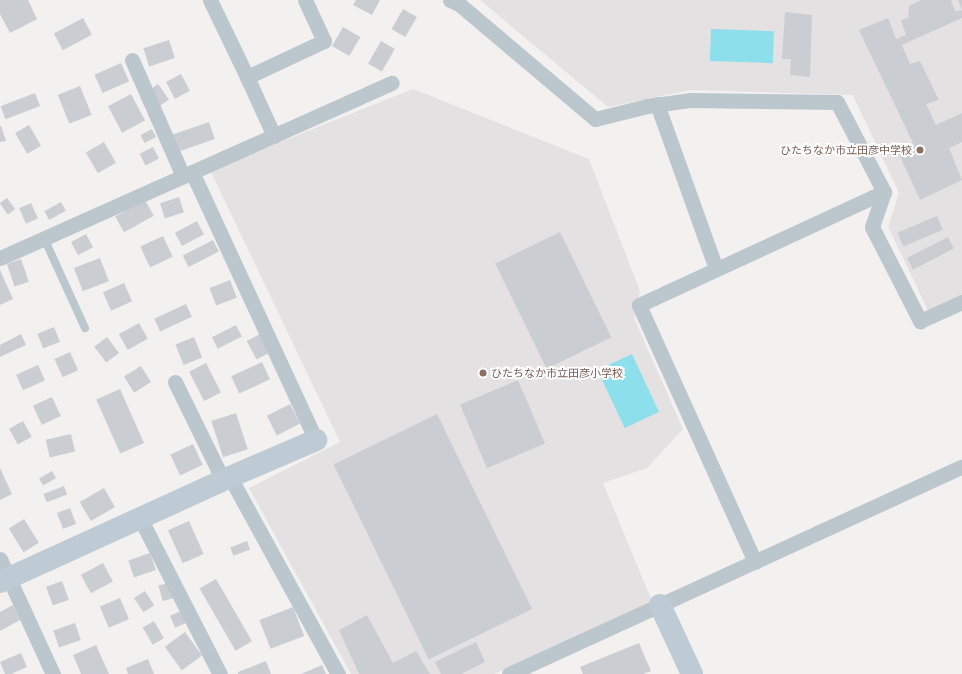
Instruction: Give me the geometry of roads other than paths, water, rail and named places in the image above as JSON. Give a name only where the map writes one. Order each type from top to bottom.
[{"type":"street","points":[[210,0],[274,136]]},
{"type":"street","points":[[247,77],[324,41],[305,0]]},
{"type":"street","points":[[457,1],[595,119],[657,104],[690,100],[837,102],[884,192],[872,227],[920,321],[962,302]]},
{"type":"street","points":[[53,674],[3,573],[140,518],[226,478],[316,440],[132,60]]},
{"type":"street","points":[[0,258],[392,83]]},
{"type":"street","points":[[657,104],[716,269]]},
{"type":"street","points":[[755,562],[639,305],[884,192]]},
{"type":"street","points":[[175,382],[226,478],[338,674]]},
{"type":"street","points":[[509,674],[962,467]]},
{"type":"street","points":[[140,518],[220,674]]},
{"type":"street","points":[[660,605],[692,674]]},
{"type":"lane","points":[[44,238],[85,328]]},
{"type":"water","points":[[711,29],[774,31],[773,63],[710,61]]},
{"type":"water","points":[[632,354],[659,412],[625,428],[598,370]]},
{"type":"place","name":"ひたちなか市立田彦中学校","points":[[920,150]]},
{"type":"place","name":"ひたちなか市立田彦小学校","points":[[483,373]]}]
